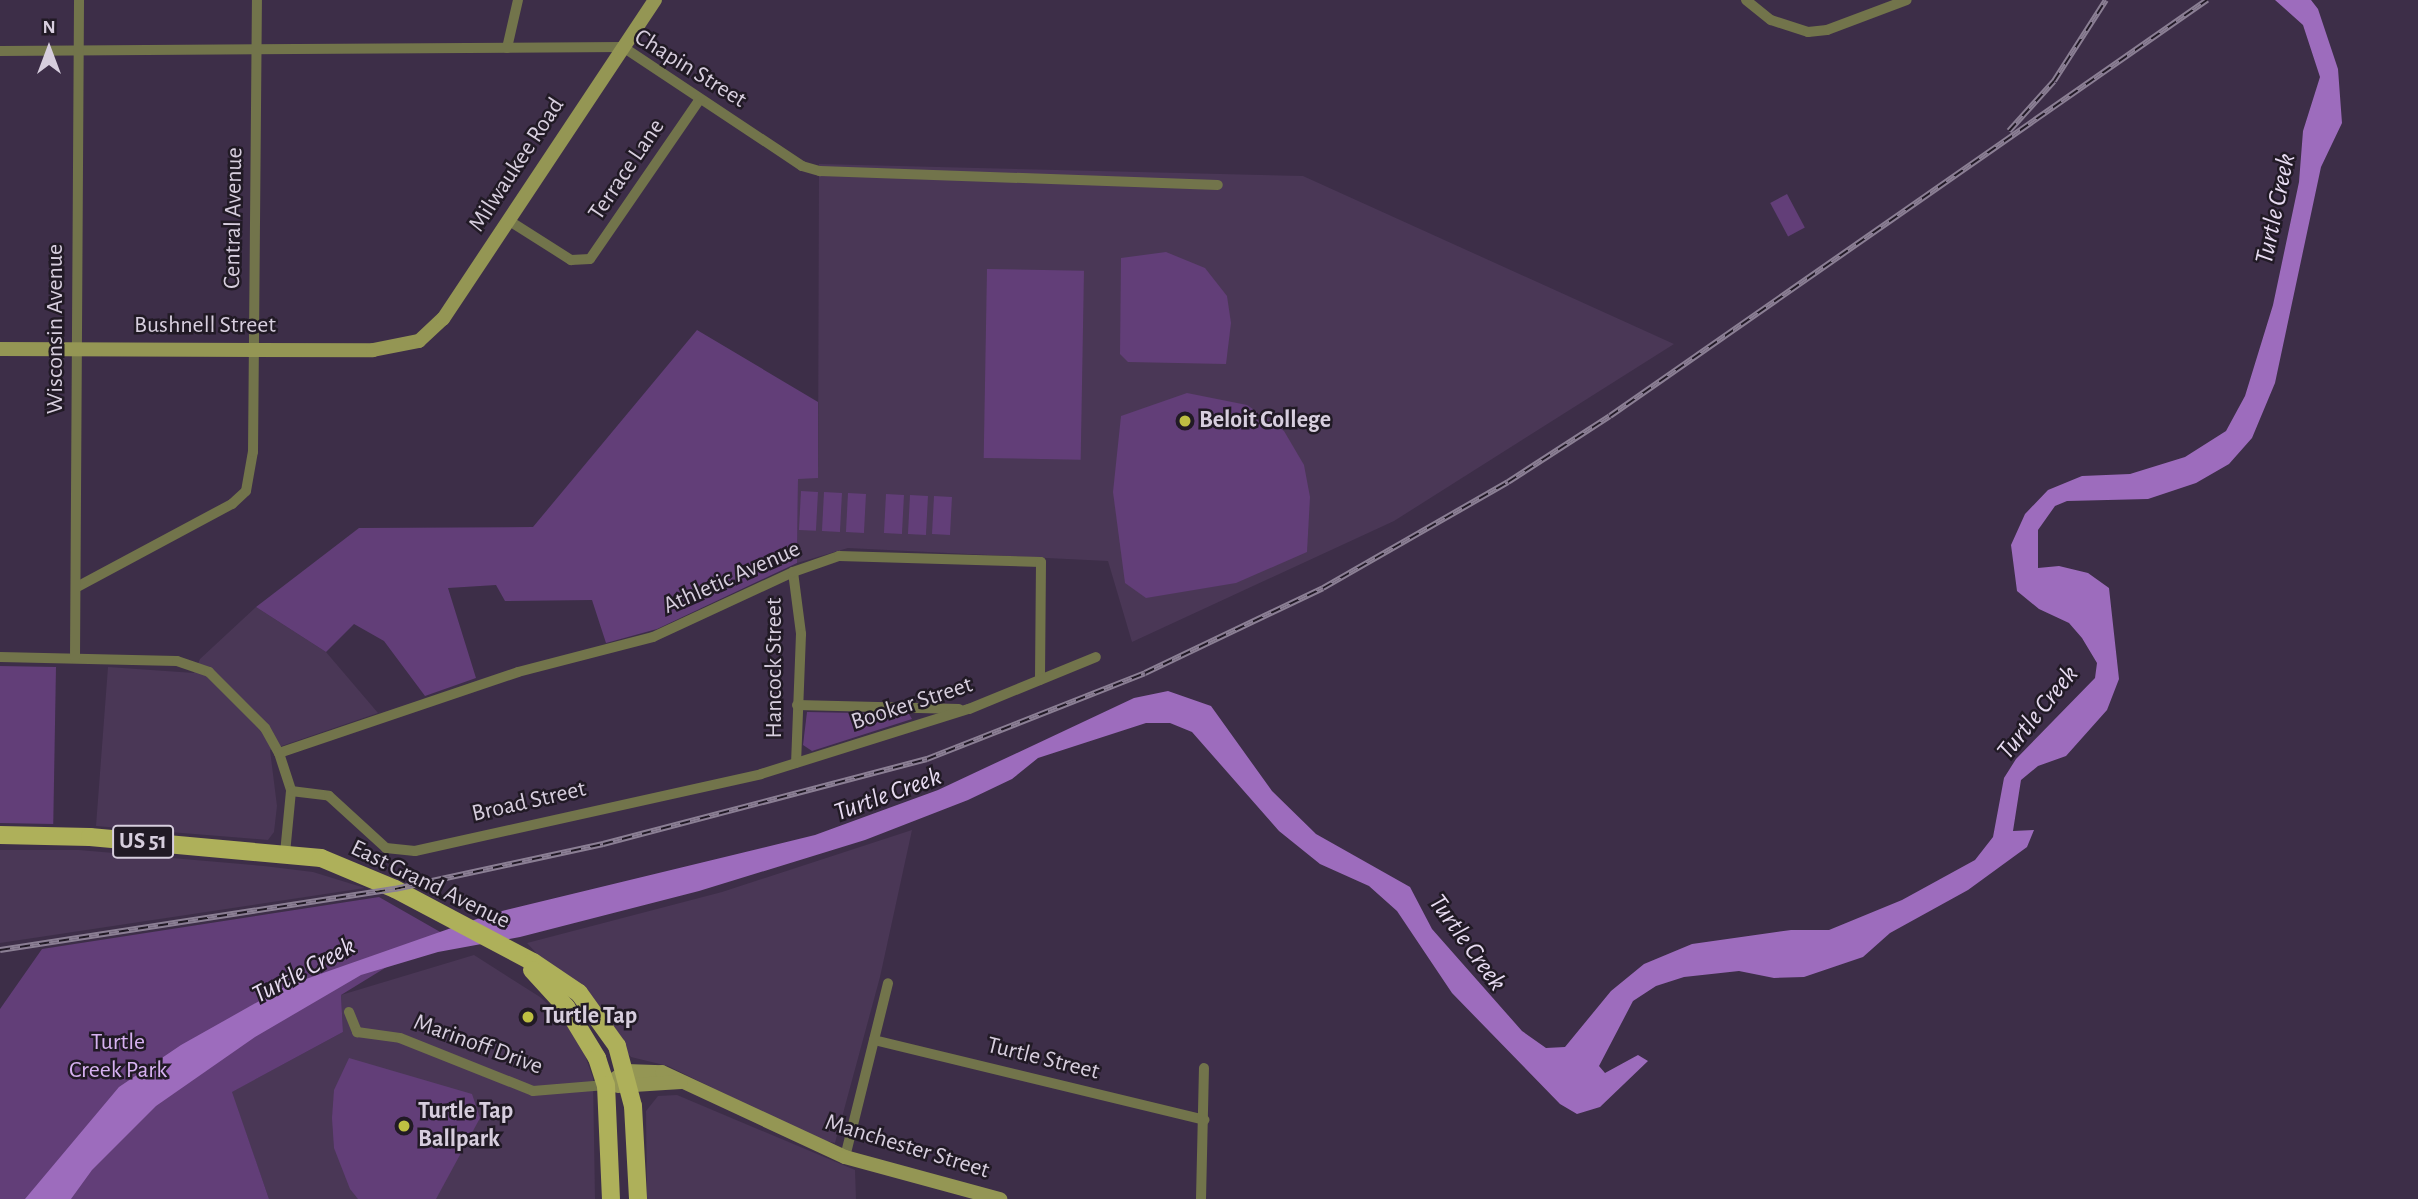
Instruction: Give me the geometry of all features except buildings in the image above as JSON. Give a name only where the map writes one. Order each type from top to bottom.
[{"type":"main road","name":"US 51","points":[[0,835],[285,853]]},
{"type":"main road","name":"East Grand Avenue","points":[[285,853],[321,858],[444,916],[514,954]]},
{"type":"main road","name":"US 51","points":[[514,954],[558,976],[595,1009],[617,1046],[628,1079],[638,1199]]},
{"type":"main road","name":"US 51","points":[[514,954],[555,992],[585,1033],[606,1085],[611,1199]]},
{"type":"street","name":"Wisconsin Avenue","points":[[75,658],[79,0]]},
{"type":"street","name":"Central Avenue","points":[[77,587],[232,505],[246,491],[252,473],[257,0]]},
{"type":"street","points":[[507,48],[518,0]]},
{"type":"street","name":"Milwaukee Road","points":[[409,345],[432,333],[443,319],[655,0]]},
{"type":"street","points":[[1746,0],[1771,20],[1808,32],[1827,30],[1907,0]]},
{"type":"street","name":"Chapin Street","points":[[0,51],[623,47],[802,166],[820,171],[1218,185]]},
{"type":"street","name":"Terrace Lane","points":[[508,220],[571,260],[585,261],[598,251],[700,99]]},
{"type":"street","name":"Bushnell Street","points":[[0,349],[373,350],[409,345]]},
{"type":"street","name":"Athletic Avenue","points":[[279,753],[518,671],[653,637],[793,572],[850,555],[1041,562],[1040,680]]},
{"type":"street","name":"Hancock Street","points":[[793,572],[801,634],[796,763]]},
{"type":"street","points":[[0,657],[177,661],[200,667],[243,703],[279,753],[291,792],[285,853]]},
{"type":"street","points":[[1040,680],[1096,657]]},
{"type":"street","name":"Booker Street","points":[[796,763],[969,709],[1040,680]]},
{"type":"street","points":[[797,705],[969,709]]},
{"type":"street","name":"Broad Street","points":[[291,792],[339,801],[386,848],[405,852],[796,763]]},
{"type":"street","points":[[845,1157],[888,983]]},
{"type":"street","name":"Marinoff Drive","points":[[349,1012],[357,1032],[400,1038],[533,1091],[606,1085]]},
{"type":"street","name":"Turtle Street","points":[[874,1040],[1204,1120]]},
{"type":"street","points":[[1201,1199],[1204,1068]]},
{"type":"street","name":"Manchester Street","points":[[606,1085],[628,1079],[688,1082],[845,1157],[1000,1199]]},
{"type":"shaded area","points":[[2275,0],[2311,0],[2318,9],[2338,69],[2342,123],[2321,167],[2275,383],[2252,438],[2229,464],[2196,483],[2148,499],[2067,501],[2055,506],[2038,530],[2038,568],[2059,566],[2088,573],[2109,588],[2119,679],[2107,710],[2066,756],[2038,766],[2021,780],[2013,831],[2034,830],[2027,847],[1968,890],[1890,933],[1863,957],[1804,977],[1774,978],[1739,971],[1684,977],[1656,986],[1633,1001],[1599,1066],[1605,1073],[1638,1055],[1648,1061],[1600,1107],[1577,1114],[1560,1104],[1452,993],[1397,911],[1369,886],[1320,864],[1279,831],[1192,732],[1170,723],[1146,723],[1038,758],[1012,779],[968,800],[865,840],[699,891],[520,937],[438,952],[361,975],[255,1037],[156,1106],[92,1170],[71,1199],[25,1199],[119,1087],[181,1045],[286,986],[494,913],[815,835],[938,790],[1134,698],[1168,691],[1211,706],[1272,791],[1316,834],[1410,887],[1432,929],[1522,1031],[1546,1048],[1565,1047],[1611,991],[1644,964],[1692,944],[1791,930],[1829,930],[1902,900],[1975,860],[1993,837],[2004,778],[2016,759],[2095,678],[2097,663],[2069,623],[2039,609],[2017,591],[2011,545],[2025,514],[2048,490],[2082,476],[2130,474],[2185,457],[2226,431],[2245,396],[2273,305],[2299,182],[2303,131],[2320,77],[2303,25]]},
{"type":"shaded area","name":"Beloit College","points":[[819,164],[1303,176],[1674,344],[1394,521],[1132,642],[1108,561],[848,548],[797,563],[798,478],[818,478]]},
{"type":"shaded area","points":[[256,607],[326,652],[378,713],[270,750],[277,806],[274,832],[268,840],[96,826],[108,667],[194,673],[200,659]]},
{"type":"shaded area","points":[[912,830],[880,977],[835,1143],[817,1139],[668,1066],[631,1057],[527,943],[722,892]]},
{"type":"shaded area","points":[[0,850],[79,850],[264,866],[313,872],[365,888],[0,943]]},
{"type":"shaded area","points":[[474,955],[540,997],[560,1015],[583,1050],[593,1078],[595,1199],[269,1199],[231,1092],[343,1032],[341,995]]},
{"type":"shaded area","points":[[677,1095],[855,1170],[856,1199],[647,1199],[646,1111],[658,1096]]},
{"type":"green space","points":[[1787,194],[1805,228],[1788,236],[1770,203]]},
{"type":"green space","points":[[1166,252],[1205,268],[1227,296],[1231,323],[1226,364],[1128,362],[1120,354],[1121,258]]},
{"type":"green space","points":[[987,269],[1084,271],[1081,460],[984,458]]},
{"type":"green space","points":[[697,330],[818,402],[818,478],[798,479],[797,563],[657,629],[606,643],[592,600],[505,601],[496,585],[448,588],[476,678],[425,696],[384,641],[354,624],[326,652],[256,607],[359,528],[533,527]]},
{"type":"green space","points":[[1187,393],[1247,405],[1284,431],[1304,465],[1310,497],[1307,552],[1236,583],[1146,598],[1125,583],[1113,492],[1121,416]]},
{"type":"green space","points":[[801,491],[818,492],[816,531],[799,530]]},
{"type":"green space","points":[[824,492],[842,493],[840,532],[822,531]]},
{"type":"green space","points":[[848,493],[866,494],[864,533],[846,532]]},
{"type":"green space","points":[[886,494],[904,495],[902,534],[884,533]]},
{"type":"green space","points":[[910,495],[928,496],[926,535],[908,534]]},
{"type":"green space","points":[[934,496],[952,497],[950,535],[932,534]]},
{"type":"green space","points":[[0,666],[56,667],[53,824],[0,823]]},
{"type":"green space","points":[[807,712],[909,714],[912,719],[812,751],[803,745]]},
{"type":"green space","name":"Turtle Creek Park","points":[[379,897],[442,933],[341,995],[343,1032],[232,1092],[269,1199],[0,1199],[0,1009],[42,949]]},
{"type":"green space","name":"Turtle Tap Ballpark","points":[[349,1058],[472,1094],[480,1118],[436,1199],[358,1199],[350,1189],[334,1148],[332,1118],[334,1090]]},
{"type":"railway","points":[[2009,131],[2054,81],[2106,0]]},
{"type":"railway","points":[[0,950],[395,889],[603,844],[927,759],[1145,673],[1323,588],[1508,482],[1610,416],[2207,0]]},
{"type":"place","name":"Beloit College","points":[[1185,421]]},
{"type":"place","name":"Turtle Tap","points":[[528,1017]]},
{"type":"place","name":"Turtle Tap Ballpark","points":[[404,1126]]},
{"type":"water label","name":"Turtle Creek","points":[[2276,209]]},
{"type":"water label","name":"Turtle Creek","points":[[2038,713]]},
{"type":"water label","name":"Turtle Creek","points":[[888,795]]},
{"type":"water label","name":"Turtle Creek","points":[[1467,943]]},
{"type":"water label","name":"Turtle Creek","points":[[304,971]]}]
